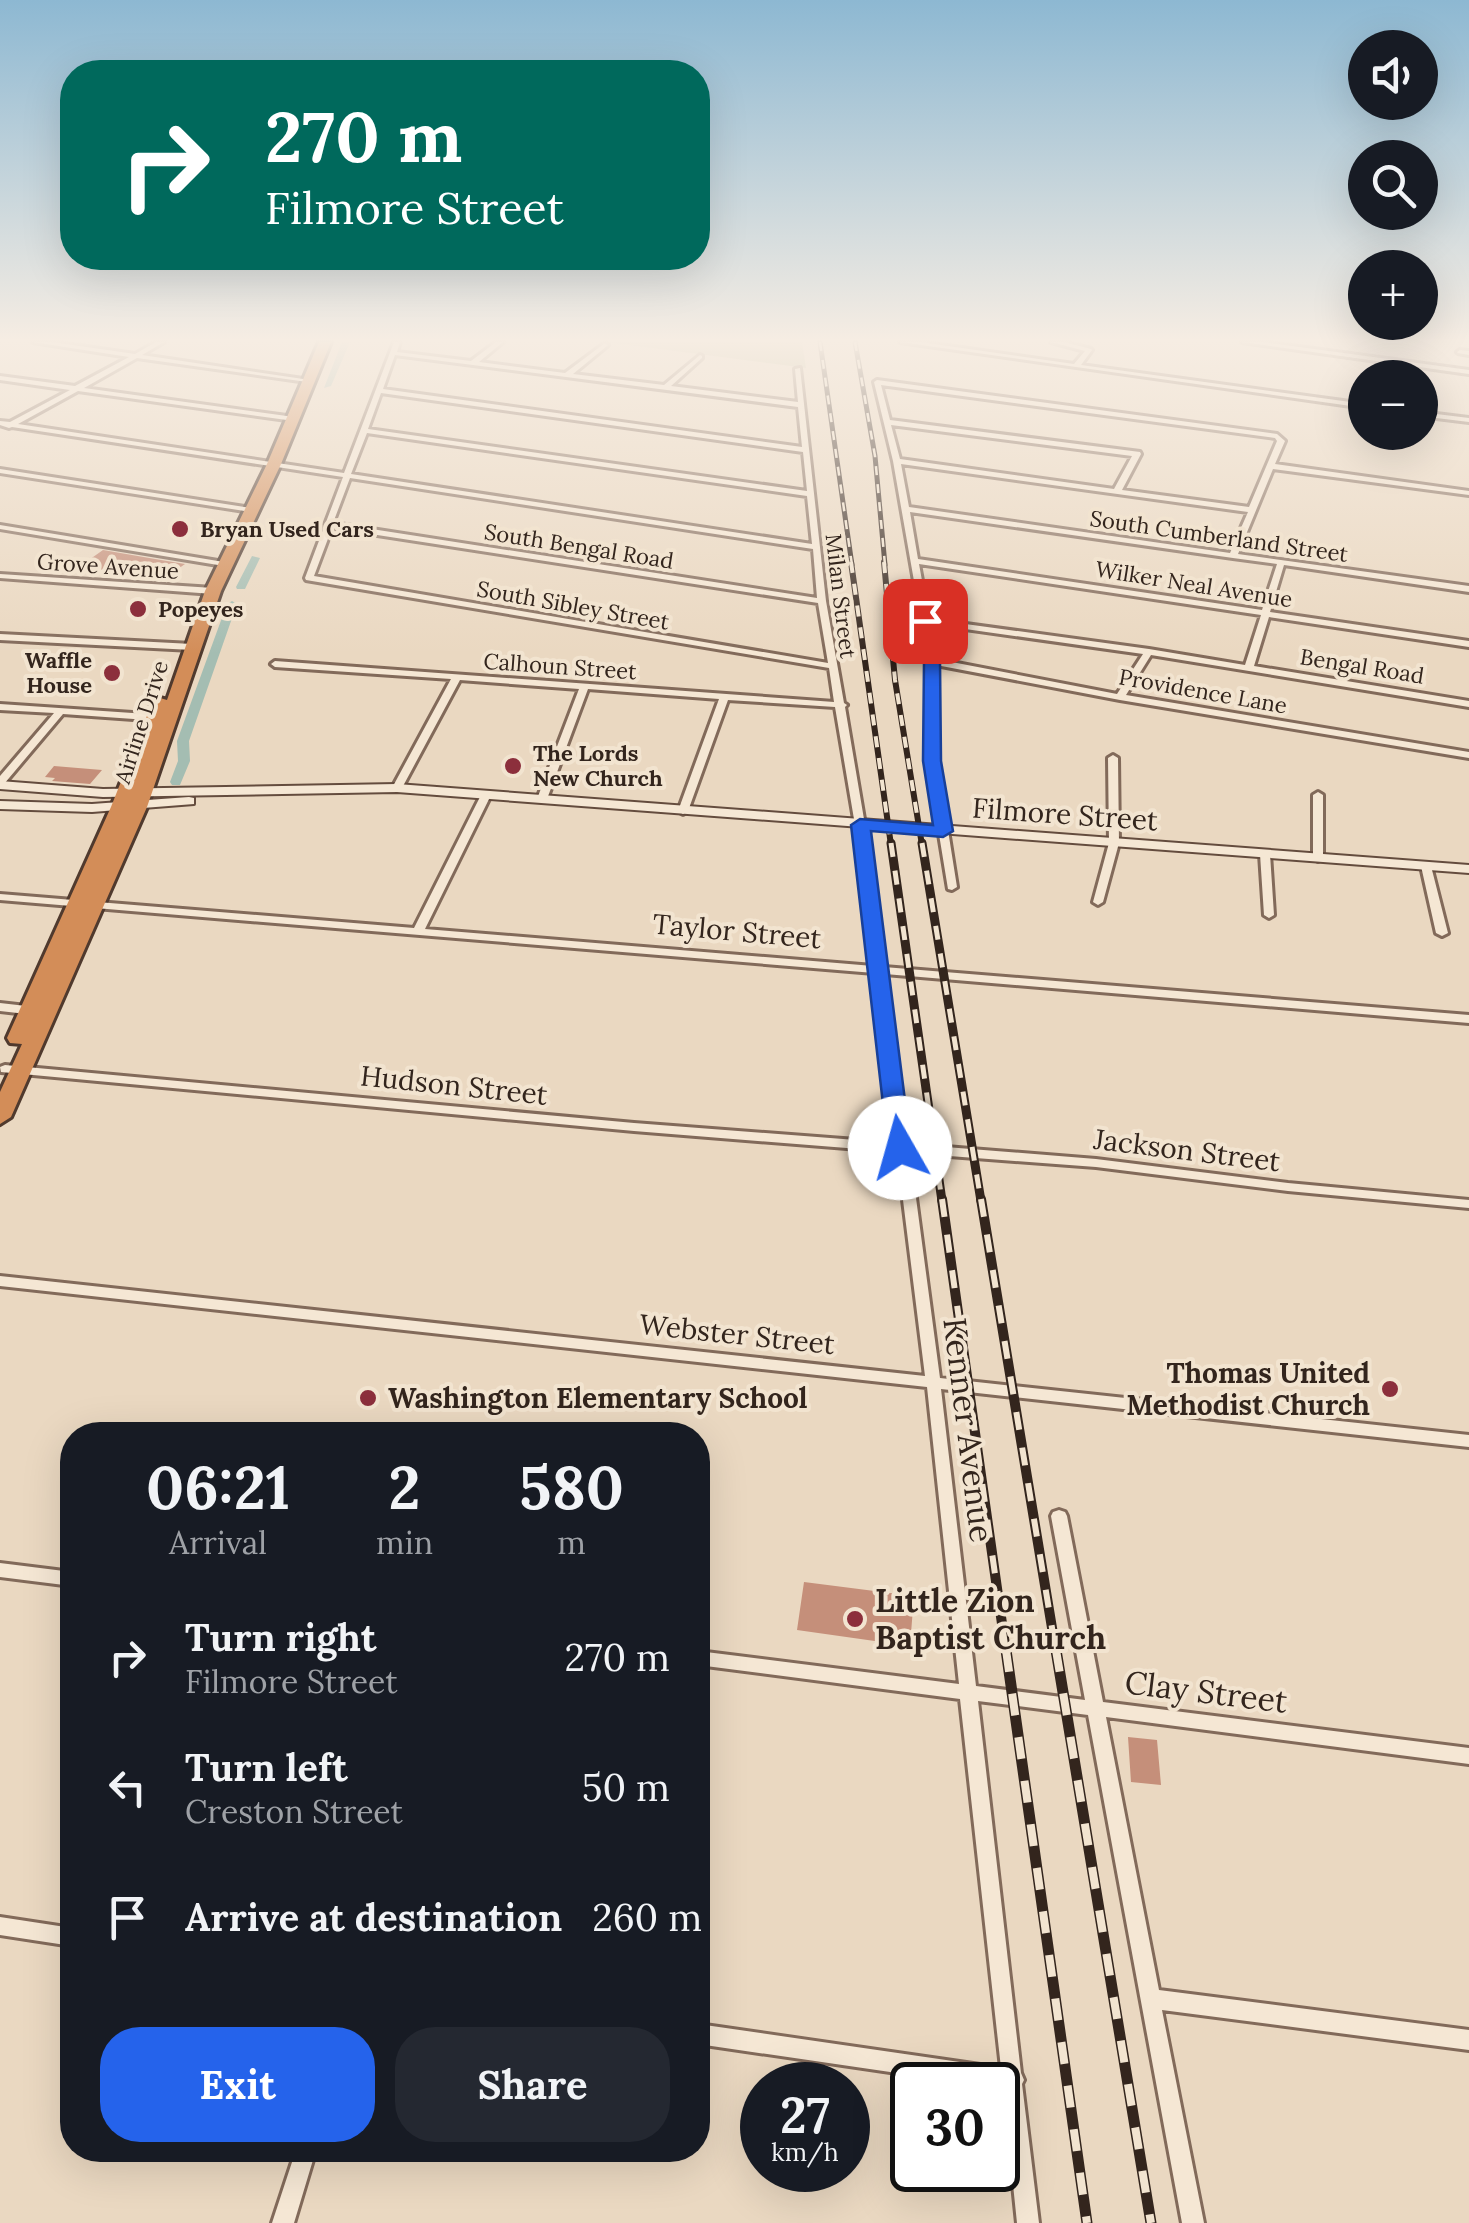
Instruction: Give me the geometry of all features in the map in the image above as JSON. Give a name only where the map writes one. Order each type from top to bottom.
[{"type":"highway","name":"Airline Drive","points":[[0,1117],[8,1072],[88,904],[132,800],[218,564],[275,446]]},
{"type":"street","points":[[154,446],[817,547]]},
{"type":"street","points":[[329,526],[360,446]]},
{"type":"street","points":[[464,446],[812,494]]},
{"type":"street","points":[[777,446],[808,450]]},
{"type":"street","name":"Milan Street","points":[[807,446],[822,602],[860,825]]},
{"type":"street","points":[[892,446],[932,661],[932,761],[952,888]]},
{"type":"street","points":[[1072,446],[1137,454],[1117,491]]},
{"type":"street","points":[[1233,556],[1278,446]]},
{"type":"street","points":[[896,461],[1252,510]]},
{"type":"street","points":[[1270,466],[1469,492]]},
{"type":"street","points":[[0,471],[245,510]]},
{"type":"street","name":"South Cumberland Street","points":[[905,509],[1469,589]]},
{"type":"street","points":[[0,526],[218,564]]},
{"type":"street","name":"South Sibley Street","points":[[329,526],[309,578],[832,666]]},
{"type":"street","name":"South Bengal Road","points":[[329,526],[822,602]]},
{"type":"street","name":"Wilker Neal Avenue","points":[[914,561],[1469,644]]},
{"type":"street","points":[[925,621],[1249,668],[1281,563]]},
{"type":"street","name":"Grove Avenue","points":[[0,576],[208,590]]},
{"type":"street","points":[[0,637],[186,648]]},
{"type":"street","points":[[1120,697],[1149,652]]},
{"type":"street","name":"Providence Lane","points":[[932,661],[1120,697],[1469,755]]},
{"type":"street","name":"Calhoun Street","points":[[275,664],[842,705]]},
{"type":"street","name":"Bengal Road","points":[[1249,668],[1469,704]]},
{"type":"street","points":[[397,788],[456,679]]},
{"type":"street","points":[[542,800],[584,687]]},
{"type":"street","points":[[683,811],[724,696]]},
{"type":"street","points":[[0,707],[162,718]]},
{"type":"street","points":[[0,784],[61,712]]},
{"type":"street","points":[[1098,902],[1114,842],[1113,758]]},
{"type":"street","points":[[0,784],[132,800]]},
{"type":"street","name":"Filmore Street","points":[[132,800],[238,792],[397,788],[1469,870]]},
{"type":"street","points":[[419,928],[486,795]]},
{"type":"street","points":[[1318,795],[1318,858]]},
{"type":"street","points":[[0,805],[132,800]]},
{"type":"street","name":"Kenner Avenue","points":[[860,825],[933,1380],[1012,2062]]},
{"type":"street","points":[[1264,854],[1269,915]]},
{"type":"street","points":[[1426,866],[1442,933]]},
{"type":"street","name":"Taylor Street","points":[[0,896],[419,928],[1469,1019]]},
{"type":"street","points":[[0,1007],[39,1011]]},
{"type":"street","name":"Hudson Street","points":[[8,1072],[900,1148]]},
{"type":"street","name":"Jackson Street","points":[[900,1148],[1096,1163],[1288,1188],[1469,1204]]},
{"type":"street","name":"Webster Street","points":[[0,1281],[1469,1441]]},
{"type":"street","points":[[1058,1516],[1194,2223]]},
{"type":"street","points":[[0,1570],[60,1578]]},
{"type":"street","name":"Clay Street","points":[[710,1660],[1469,1756]]},
{"type":"street","points":[[0,1926],[60,1936]]},
{"type":"street","points":[[1149,1999],[1469,2040]]},
{"type":"street","points":[[710,2036],[890,2062]]},
{"type":"street","name":"Kenner Avenue","points":[[1020,2141],[1028,2223]]},
{"type":"street","points":[[282,2223],[302,2162]]},
{"type":"building","points":[[103,550],[185,564],[168,576],[169,581],[79,567]]},
{"type":"building","points":[[54,766],[102,770],[90,784],[52,781],[55,778],[45,777]]},
{"type":"building","name":"Little Zion Baptist Church","points":[[804,1582],[898,1594],[898,1606],[913,1608],[910,1646],[797,1630]]},
{"type":"building","points":[[1128,1737],[1157,1740],[1161,1785],[1131,1782]]},
{"type":"waterway","points":[[241,587],[255,558]]},
{"type":"waterway","points":[[176,782],[184,761],[183,741],[232,604]]},
{"type":"railway","points":[[835,446],[852,565]]},
{"type":"railway","points":[[873,446],[885,565]]},
{"type":"railway","points":[[851,562],[891,845]]},
{"type":"railway","points":[[884,562],[895,680],[922,845]]},
{"type":"railway","points":[[891,843],[942,1201]]},
{"type":"railway","points":[[922,843],[981,1201]]},
{"type":"railway","points":[[942,1199],[1006,1652]]},
{"type":"railway","points":[[981,1199],[1056,1652]]},
{"type":"railway","points":[[1006,1650],[1087,2223]]},
{"type":"railway","points":[[1056,1650],[1151,2223]]},
{"type":"place","name":"Bryan Used Cars","points":[[180,529]]},
{"type":"place","name":"Popeyes","points":[[138,609]]},
{"type":"place","name":"Waffle House","points":[[112,673]]},
{"type":"place","name":"The Lords New Church","points":[[513,766]]},
{"type":"place","name":"Thomas United Methodist Church","points":[[1390,1389]]},
{"type":"place","name":"Washington Elementary School","points":[[368,1398]]},
{"type":"place","name":"Little Zion Baptist Church","points":[[855,1619]]},
{"type":"route","points":[[900,1148],[860,825],[943,831],[932,761],[932,661],[925,621]]}]
